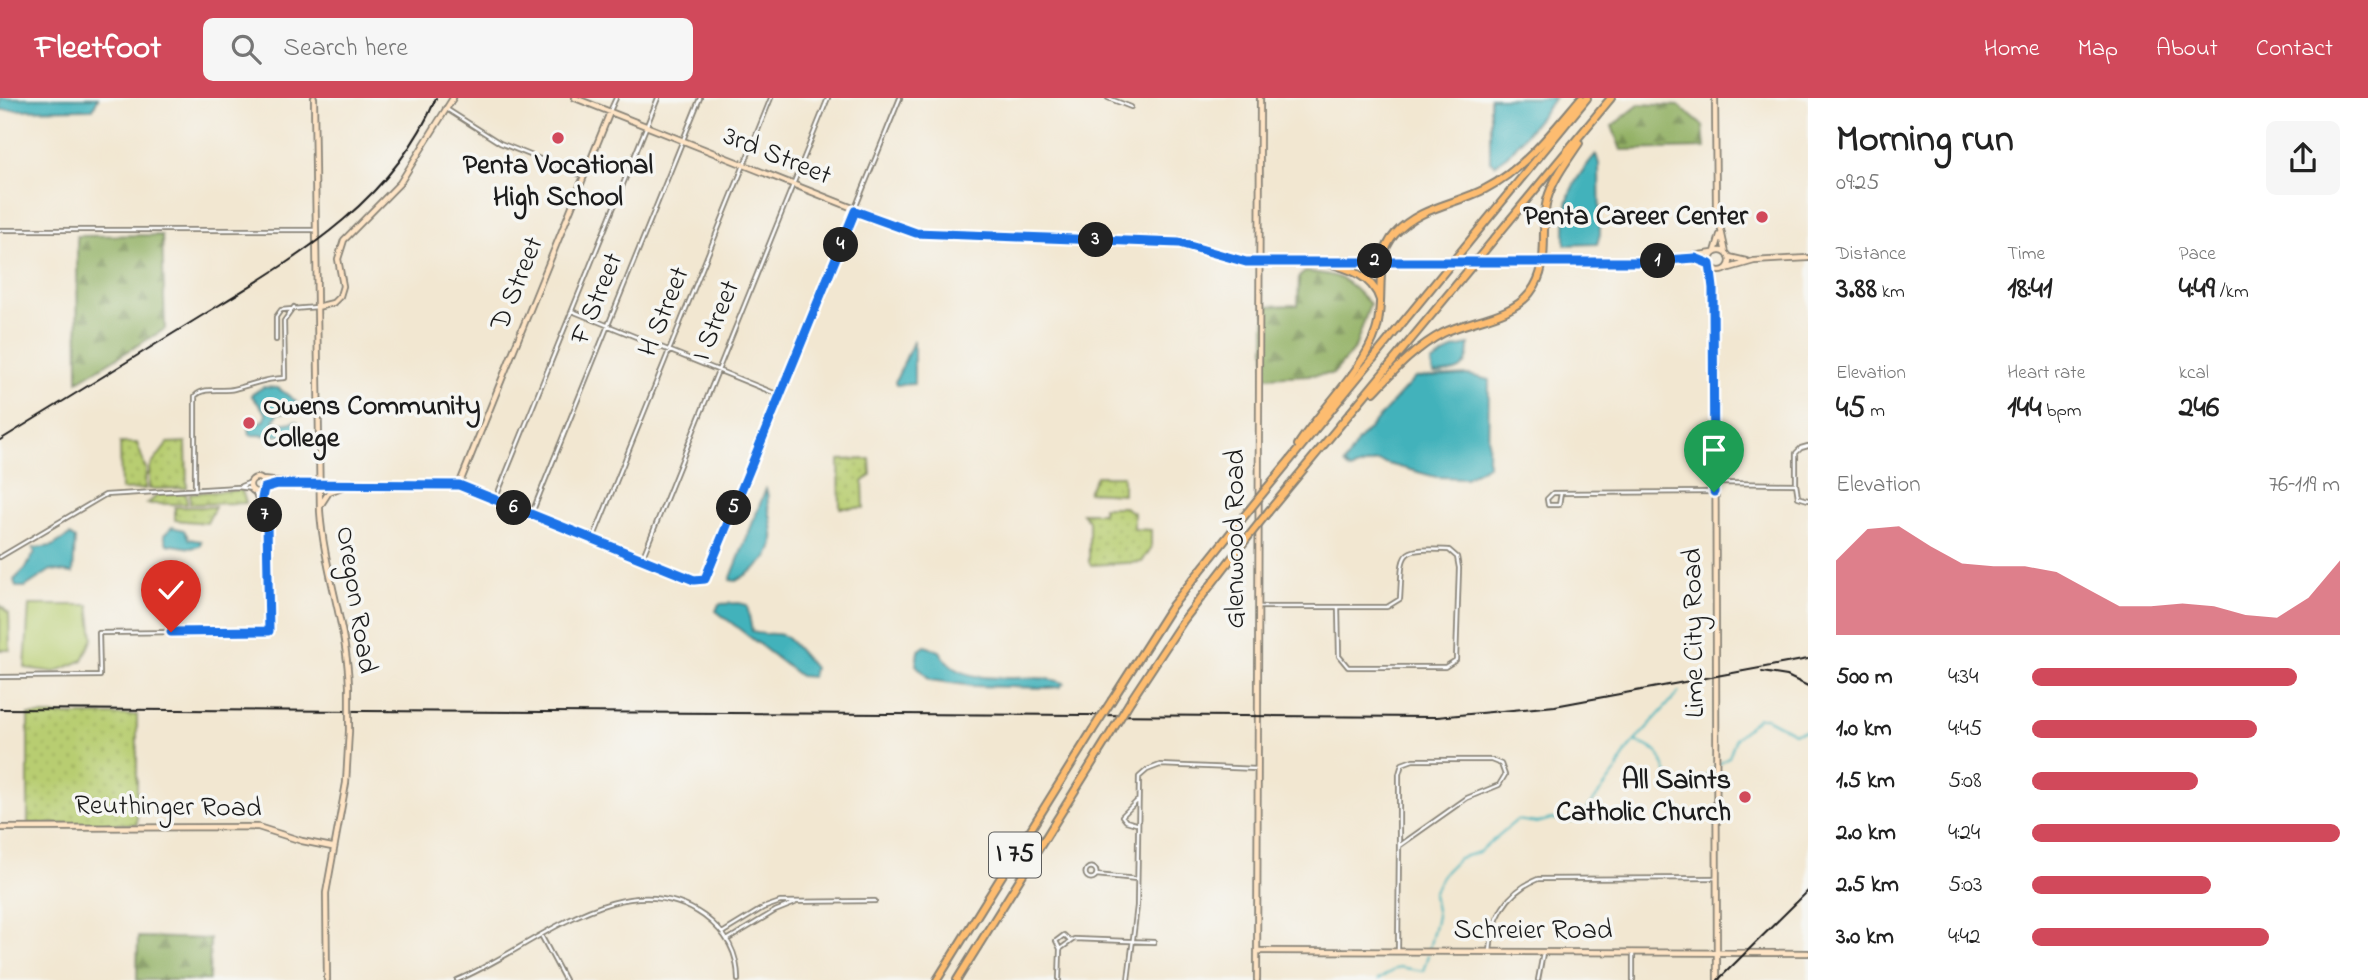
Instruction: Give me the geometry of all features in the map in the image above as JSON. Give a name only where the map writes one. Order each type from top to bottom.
[{"type":"highway","points":[[1283,469],[1308,430],[1365,354],[1376,331],[1381,306],[1386,247],[1406,222],[1484,190],[1503,178],[1552,131],[1581,98]]},
{"type":"highway","name":"I 75","points":[[937,980],[1172,606],[1587,98]]},
{"type":"highway","name":"I 75","points":[[957,980],[1183,621],[1268,512],[1611,98]]},
{"type":"highway","points":[[1357,407],[1406,359],[1431,340],[1520,303],[1535,285],[1544,262],[1544,221],[1550,191],[1595,118]]},
{"type":"highway","points":[[1324,262],[1358,273],[1377,292],[1381,306]]},
{"type":"street","name":"Oregon Road","points":[[314,98],[320,507],[325,552],[345,636],[349,686],[346,783],[332,847],[326,893],[327,980]]},
{"type":"street","points":[[276,340],[278,313],[294,307],[317,307],[333,303],[340,296],[343,286],[338,259],[344,240],[400,183],[425,147],[453,98]]},
{"type":"street","name":"3rd Street","points":[[575,98],[916,233],[1179,243],[1194,245],[1231,260],[1258,262],[1677,259]]},
{"type":"street","name":"D Street","points":[[459,485],[616,98]]},
{"type":"street","points":[[495,500],[658,98]]},
{"type":"street","name":"F Street","points":[[531,515],[700,98]]},
{"type":"street","name":"H Street","points":[[593,539],[771,98]]},
{"type":"street","name":"I Street","points":[[642,559],[828,98]]},
{"type":"street","points":[[238,487],[256,478],[278,484],[459,485],[642,559],[702,580],[710,568],[900,98]]},
{"type":"street","points":[[1108,98],[1130,107]]},
{"type":"street","name":"Glenwood Road","points":[[1257,980],[1259,98]]},
{"type":"street","points":[[1715,98],[1716,207],[1720,234],[1728,255]]},
{"type":"street","points":[[446,108],[499,143],[584,177]]},
{"type":"street","points":[[0,230],[316,230]]},
{"type":"street","points":[[1710,264],[1720,234]]},
{"type":"street","points":[[1677,259],[1714,252],[1728,255],[1736,261],[1808,258]]},
{"type":"street","name":"Lime City Road","points":[[1713,286],[1728,255]]},
{"type":"street","points":[[1677,259],[1695,258],[1723,270],[1754,261]]},
{"type":"street","name":"Lime City Road","points":[[1710,264],[1713,286],[1717,980]]},
{"type":"street","points":[[195,490],[195,396],[202,390],[232,390],[263,378],[285,378],[285,316],[294,307]]},
{"type":"street","points":[[572,311],[780,395]]},
{"type":"street","points":[[1808,446],[1796,453],[1798,497],[1808,500]]},
{"type":"street","points":[[261,504],[262,480]]},
{"type":"street","points":[[0,677],[100,676],[99,633],[269,631],[267,524],[251,482]]},
{"type":"street","points":[[1714,483],[1796,484]]},
{"type":"street","points":[[0,556],[99,497],[119,492],[238,487],[253,490],[278,484]]},
{"type":"street","points":[[320,507],[329,492],[347,485]]},
{"type":"street","points":[[1561,493],[1559,505],[1548,505],[1548,496],[1561,493],[1714,492]]},
{"type":"street","points":[[1257,607],[1338,607],[1387,607],[1400,599],[1402,560],[1407,552],[1416,549],[1449,550],[1457,557],[1459,568],[1459,652],[1453,664],[1445,667],[1348,667],[1339,656],[1338,607]]},
{"type":"street","points":[[1398,952],[1399,786],[1402,764],[1419,759],[1482,759],[1497,761],[1503,766],[1504,775],[1499,785],[1467,798],[1399,846]]},
{"type":"street","points":[[1128,980],[1137,878],[1136,801],[1139,777],[1155,766],[1258,769]]},
{"type":"street","points":[[1136,801],[1122,816],[1126,821],[1136,824]]},
{"type":"street","name":"Reuthinger Road","points":[[0,828],[258,827],[332,847]]},
{"type":"street","points":[[1096,875],[1137,878]]},
{"type":"street","points":[[1490,952],[1494,925],[1502,907],[1521,889],[1538,879],[1717,878]]},
{"type":"street","points":[[457,980],[604,904],[642,897],[684,905],[702,915],[725,937],[737,959],[738,980]]},
{"type":"street","points":[[725,937],[771,905],[875,901]]},
{"type":"street","points":[[725,937],[775,911],[801,902]]},
{"type":"street","points":[[1059,980],[1060,949],[1056,941],[1060,936],[1070,941],[1154,942]]},
{"type":"street","points":[[542,937],[565,980]]},
{"type":"street","points":[[1060,949],[1070,941]]},
{"type":"street","name":"Schreier Road","points":[[1257,951],[1808,953]]},
{"type":"street","points":[[1538,980],[1543,952]]},
{"type":"street","points":[[1633,952],[1633,980]]},
{"type":"green space","points":[[1640,104],[1679,106],[1703,126],[1705,148],[1621,150],[1612,126]]},
{"type":"green space","points":[[162,235],[165,329],[78,381],[77,236]]},
{"type":"green space","points":[[1305,272],[1327,274],[1342,279],[1370,304],[1355,348],[1333,374],[1265,377],[1265,306],[1298,305],[1299,277]]},
{"type":"green space","points":[[186,442],[187,488],[149,489],[149,468],[168,443]]},
{"type":"green space","points":[[120,443],[137,443],[146,469],[145,489],[121,490]]},
{"type":"green space","points":[[870,459],[871,475],[863,482],[864,508],[840,508],[839,460]]},
{"type":"green space","points":[[1096,476],[1123,476],[1123,494],[1088,492]]},
{"type":"green space","points":[[242,490],[246,503],[190,504],[190,493]]},
{"type":"green space","points":[[186,493],[187,504],[147,504],[159,494]]},
{"type":"green space","points":[[175,507],[215,507],[207,523],[175,520]]},
{"type":"green space","points":[[1103,507],[1124,507],[1134,513],[1134,529],[1151,530],[1151,548],[1142,562],[1091,565],[1089,521],[1082,513],[1102,513]]},
{"type":"green space","points":[[0,605],[9,614],[10,650],[0,650]]},
{"type":"green space","points":[[29,605],[89,605],[93,638],[83,660],[55,672],[25,668]]},
{"type":"green space","points":[[28,715],[137,715],[137,824],[28,824]]},
{"type":"green space","points":[[138,937],[210,939],[209,980],[137,980]]},
{"type":"water","points":[[0,98],[98,98],[93,109],[0,110]]},
{"type":"water","points":[[1490,98],[1555,98],[1512,151],[1495,165],[1490,161]]},
{"type":"water","points":[[1596,154],[1599,164],[1600,234],[1597,244],[1565,245],[1569,195],[1578,177]]},
{"type":"water","points":[[914,340],[914,384],[896,385],[895,382]]},
{"type":"water","points":[[1469,345],[1467,360],[1460,369],[1433,374],[1431,363],[1455,348]]},
{"type":"water","points":[[1469,375],[1489,380],[1488,465],[1466,478],[1436,477],[1377,461],[1350,470],[1344,464],[1358,441],[1415,378]]},
{"type":"water","points":[[263,387],[278,388],[296,401],[296,411],[278,413],[274,421],[280,424],[297,421],[301,429],[299,436],[250,435],[249,426],[265,420],[266,413],[251,395]]},
{"type":"water","points":[[766,489],[773,532],[771,550],[760,565],[736,581],[730,580]]},
{"type":"water","points":[[172,527],[184,530],[189,539],[201,541],[200,546],[191,548],[167,544],[164,535]]},
{"type":"water","points":[[70,535],[75,539],[73,573],[51,570],[25,587],[16,587],[14,580],[26,568],[35,552],[33,548],[52,546]]},
{"type":"water","points":[[719,604],[747,605],[752,631],[787,638],[814,668],[812,677],[800,676],[716,611]]},
{"type":"water","points":[[925,646],[940,651],[950,664],[963,672],[979,677],[1048,679],[1064,683],[1060,687],[1048,688],[973,686],[930,680],[916,665],[918,651]]},
{"type":"waterway","points":[[1429,949],[1437,916],[1433,894],[1441,876],[1459,858],[1479,852],[1517,820],[1537,823],[1551,819],[1573,822],[1579,820],[1617,770],[1627,750],[1679,692]]},
{"type":"waterway","points":[[1636,743],[1653,749],[1658,754],[1673,783],[1699,786],[1710,771],[1729,757],[1736,738],[1758,718],[1766,718],[1794,733],[1808,730]]},
{"type":"waterway","points":[[1378,980],[1398,967],[1423,971],[1428,955]]},
{"type":"railway","points":[[0,440],[263,278],[332,229],[364,202],[392,171],[416,137],[436,98]]},
{"type":"railway","points":[[0,709],[1437,717],[1555,706],[1808,659]]},
{"type":"railway","points":[[1762,672],[1787,676],[1808,686]]},
{"type":"railway","points":[[1718,980],[1808,891]]},
{"type":"place","name":"Penta Vocational High School","points":[[558,138]]},
{"type":"place","name":"Penta Career Center","points":[[1762,217]]},
{"type":"place","name":"Owens Community College","points":[[249,423]]},
{"type":"place","name":"All Saints Catholic Church","points":[[1745,797]]},
{"type":"route","points":[[171,632],[269,631],[267,524],[261,504],[262,490],[278,484],[459,485],[694,580],[705,579],[855,211],[916,233],[1179,243],[1205,248],[1226,258],[1246,262],[1637,262],[1700,259],[1710,264],[1713,288],[1714,492]]}]
